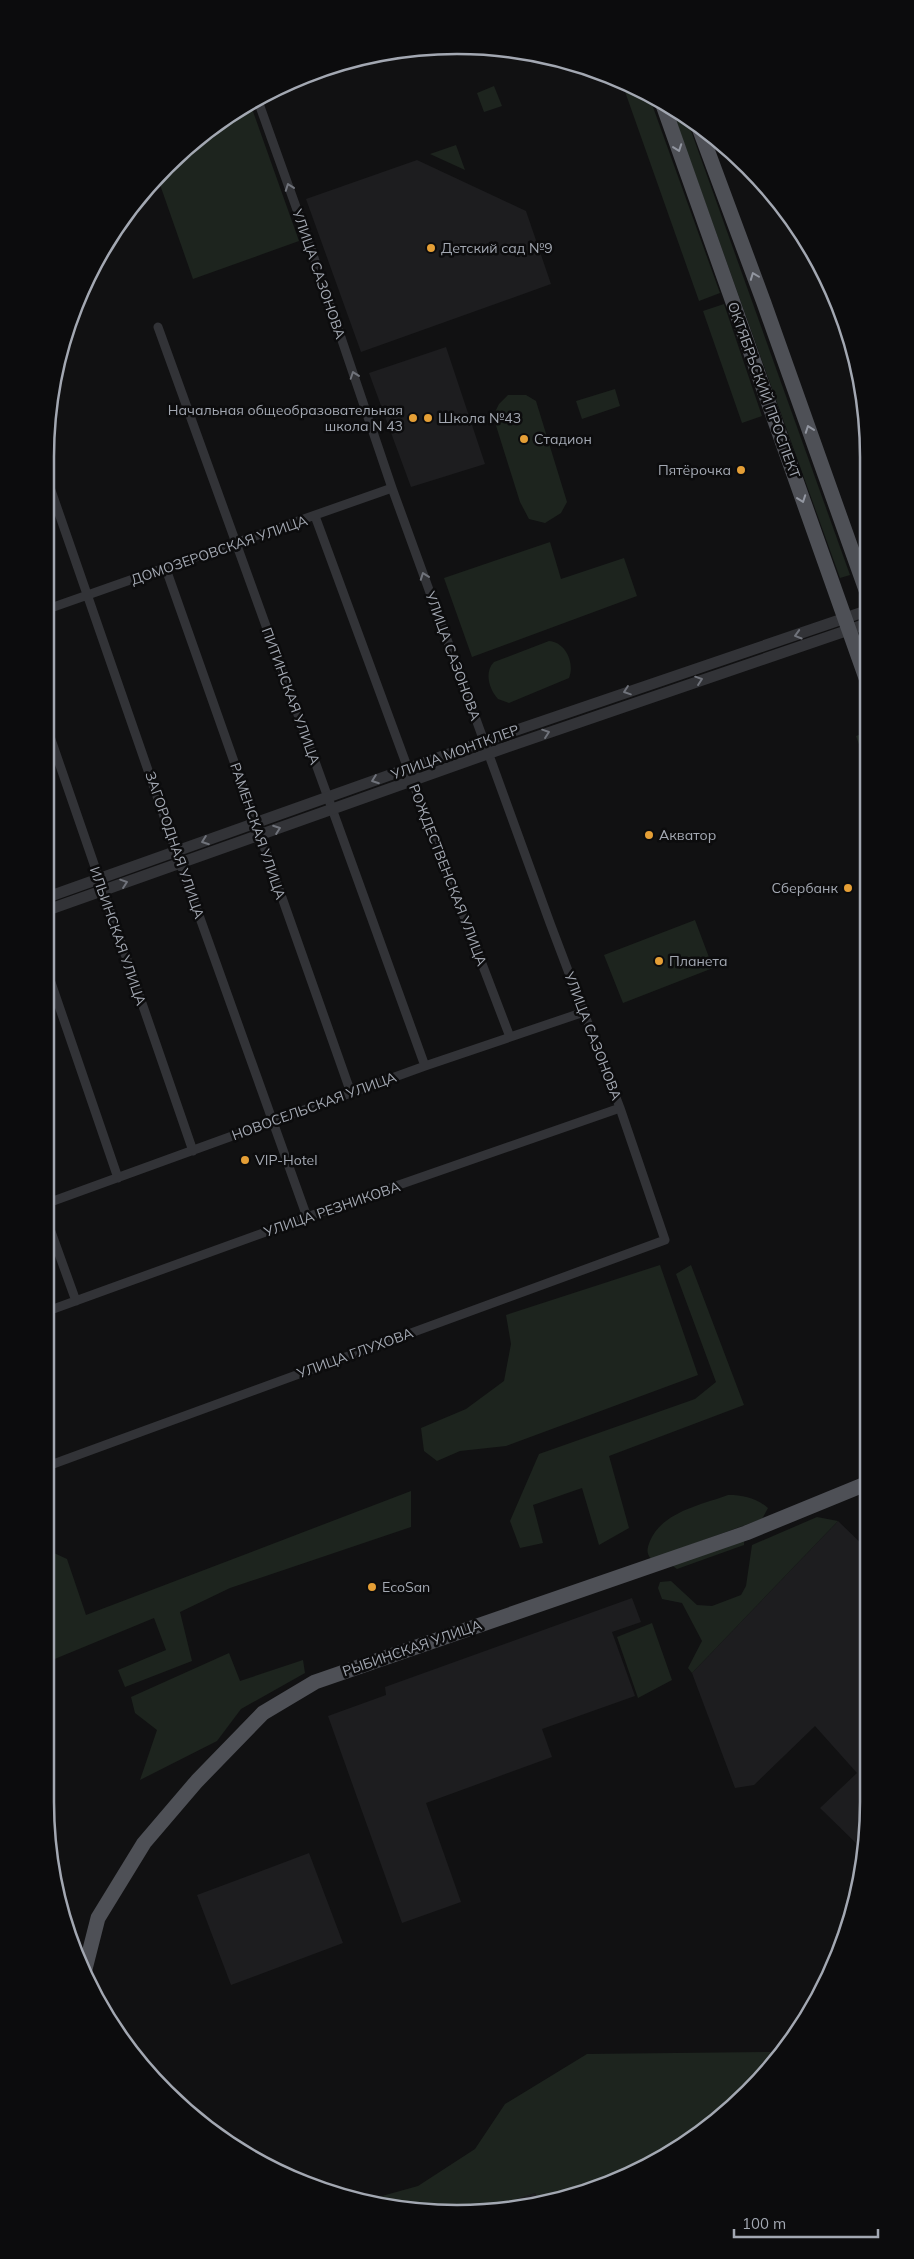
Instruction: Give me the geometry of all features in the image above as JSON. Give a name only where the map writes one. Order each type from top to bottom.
[{"type":"main road","name":"ОКТЯБРЬСКИЙ ПРОСПЕКТ","points":[[666,112],[860,662]]},
{"type":"main road","name":"ОКТЯБРЬСКИЙ ПРОСПЕКТ","points":[[703,138],[860,573]]},
{"type":"main road","name":"РЫБИНСКАЯ УЛИЦА","points":[[87,1962],[98,1918],[144,1843],[197,1781],[262,1713],[315,1682],[738,1536],[860,1486]]},
{"type":"street","name":"УЛИЦА САЗОНОВА","points":[[260,105],[310,246],[392,488],[620,1108],[665,1240]]},
{"type":"street","name":"ПИТИНСКАЯ УЛИЦА","points":[[158,327],[425,1066]]},
{"type":"street","name":"ДОМОЗЕРОВСКАЯ УЛИЦА","points":[[54,607],[392,488]]},
{"type":"street","name":"ЗАГОРОДНАЯ УЛИЦА","points":[[54,499],[176,852],[307,1217]]},
{"type":"street","name":"РОЖДЕСТВЕНСКАЯ УЛИЦА","points":[[315,516],[412,780],[510,1037]]},
{"type":"street","name":"РАМЕНСКАЯ УЛИЦА","points":[[166,569],[351,1093]]},
{"type":"street","name":"УЛИЦА МОНТКЛЕР","points":[[54,896],[180,863],[259,836],[846,624],[860,615]]},
{"type":"street","name":"УЛИЦА МОНТКЛЕР","points":[[54,907],[176,852],[484,741],[768,644],[813,630],[846,624],[860,624]]},
{"type":"street","name":"ИЛЬИНСКАЯ УЛИЦА","points":[[54,748],[192,1151]]},
{"type":"street","points":[[54,991],[118,1178]]},
{"type":"street","name":"НОВОСЕЛЬСКАЯ УЛИЦА","points":[[54,1201],[425,1066],[584,1012]]},
{"type":"street","name":"УЛИЦА РЕЗНИКОВА","points":[[54,1309],[307,1217],[620,1108]]},
{"type":"street","points":[[54,1240],[76,1301]]},
{"type":"street","name":"УЛИЦА ГЛУХОВА","points":[[54,1464],[665,1240]]},
{"type":"shaded area","points":[[494,86],[502,106],[484,112],[477,93]]},
{"type":"shaded area","points":[[625,90],[652,104],[720,293],[699,301]]},
{"type":"shaded area","points":[[252,110],[299,241],[193,279],[160,185],[191,154]]},
{"type":"shaded area","points":[[675,118],[690,129],[850,575],[840,578]]},
{"type":"shaded area","points":[[456,145],[465,170],[430,154]]},
{"type":"shaded area","name":"Детский сад №9","points":[[417,160],[526,211],[551,284],[361,352],[306,199]]},
{"type":"shaded area","points":[[724,304],[762,416],[742,423],[703,311]]},
{"type":"shaded area","name":"Школа №43","points":[[446,347],[485,464],[411,487],[369,373]]},
{"type":"shaded area","points":[[615,389],[620,406],[582,419],[576,401]]},
{"type":"shaded area","name":"Стадион","points":[[508,395],[526,395],[536,401],[567,502],[561,513],[545,523],[529,519],[520,502],[493,416],[499,404]]},
{"type":"shaded area","points":[[550,542],[561,579],[624,558],[637,596],[472,657],[444,578]]},
{"type":"shaded area","points":[[549,641],[560,645],[568,655],[571,666],[569,678],[509,703],[498,699],[490,686],[488,675],[494,662]]},
{"type":"shaded area","points":[[860,734],[860,747],[856,736]]},
{"type":"shaded area","name":"Планета","points":[[695,920],[713,968],[623,1003],[604,955]]},
{"type":"shaded area","points":[[660,1265],[698,1375],[506,1446],[460,1451],[437,1461],[424,1451],[421,1428],[466,1409],[504,1381],[511,1344],[506,1315]]},
{"type":"shaded area","points":[[691,1265],[744,1405],[609,1456],[629,1528],[599,1545],[582,1488],[533,1505],[543,1543],[520,1548],[510,1521],[539,1454],[695,1399],[716,1382],[676,1274]]},
{"type":"shaded area","points":[[411,1491],[411,1527],[230,1588],[180,1612],[192,1661],[125,1687],[118,1670],[166,1650],[154,1618],[54,1659],[54,1553],[67,1559],[86,1615]]},
{"type":"shaded area","points":[[728,1495],[749,1498],[768,1508],[762,1519],[651,1559],[649,1557],[650,1541],[663,1523],[683,1511]]},
{"type":"shaded area","points":[[817,1517],[838,1521],[692,1673],[688,1668],[702,1641],[682,1603],[662,1599],[658,1588],[660,1582],[671,1581],[697,1605],[712,1606],[741,1595],[746,1586],[752,1545]]},
{"type":"shaded area","points":[[838,1521],[860,1542],[860,1802],[858,1845],[820,1808],[857,1773],[815,1726],[754,1785],[735,1788],[692,1673]]},
{"type":"shaded area","points":[[744,1538],[744,1545],[677,1569],[670,1564]]},
{"type":"shaded area","points":[[632,1598],[641,1622],[612,1632],[635,1696],[542,1729],[552,1757],[426,1803],[461,1902],[402,1923],[328,1716],[386,1695],[385,1687]]},
{"type":"shaded area","points":[[652,1623],[672,1680],[638,1698],[617,1637]]},
{"type":"shaded area","points":[[229,1653],[240,1681],[303,1660],[305,1673],[241,1709],[217,1741],[140,1780],[157,1730],[135,1713],[131,1697]]},
{"type":"shaded area","points":[[309,1853],[343,1943],[231,1985],[197,1895]]},
{"type":"shaded area","points":[[770,2052],[772,2054],[723,2105],[681,2137],[635,2164],[587,2184],[537,2198],[535,2193],[507,2202],[483,2204],[431,2204],[376,2198],[418,2186],[475,2149],[505,2104],[587,2054]]},
{"type":"shaded area","points":[[535,2193],[537,2198],[510,2202],[507,2202]]},
{"type":"place","name":"Детский сад №9","points":[[431,248]]},
{"type":"place","name":"Начальная общеобразовательная школа N 43","points":[[413,418]]},
{"type":"place","name":"Школа №43","points":[[428,418]]},
{"type":"place","name":"Стадион","points":[[524,439]]},
{"type":"place","name":"Пятёрочка","points":[[741,470]]},
{"type":"place","name":"Акватор","points":[[649,835]]},
{"type":"place","name":"Сбербанк","points":[[848,888]]},
{"type":"place","name":"Планета","points":[[659,961]]},
{"type":"place","name":"VIP-Hotel","points":[[245,1160]]},
{"type":"place","name":"EcoSan","points":[[372,1587]]}]
